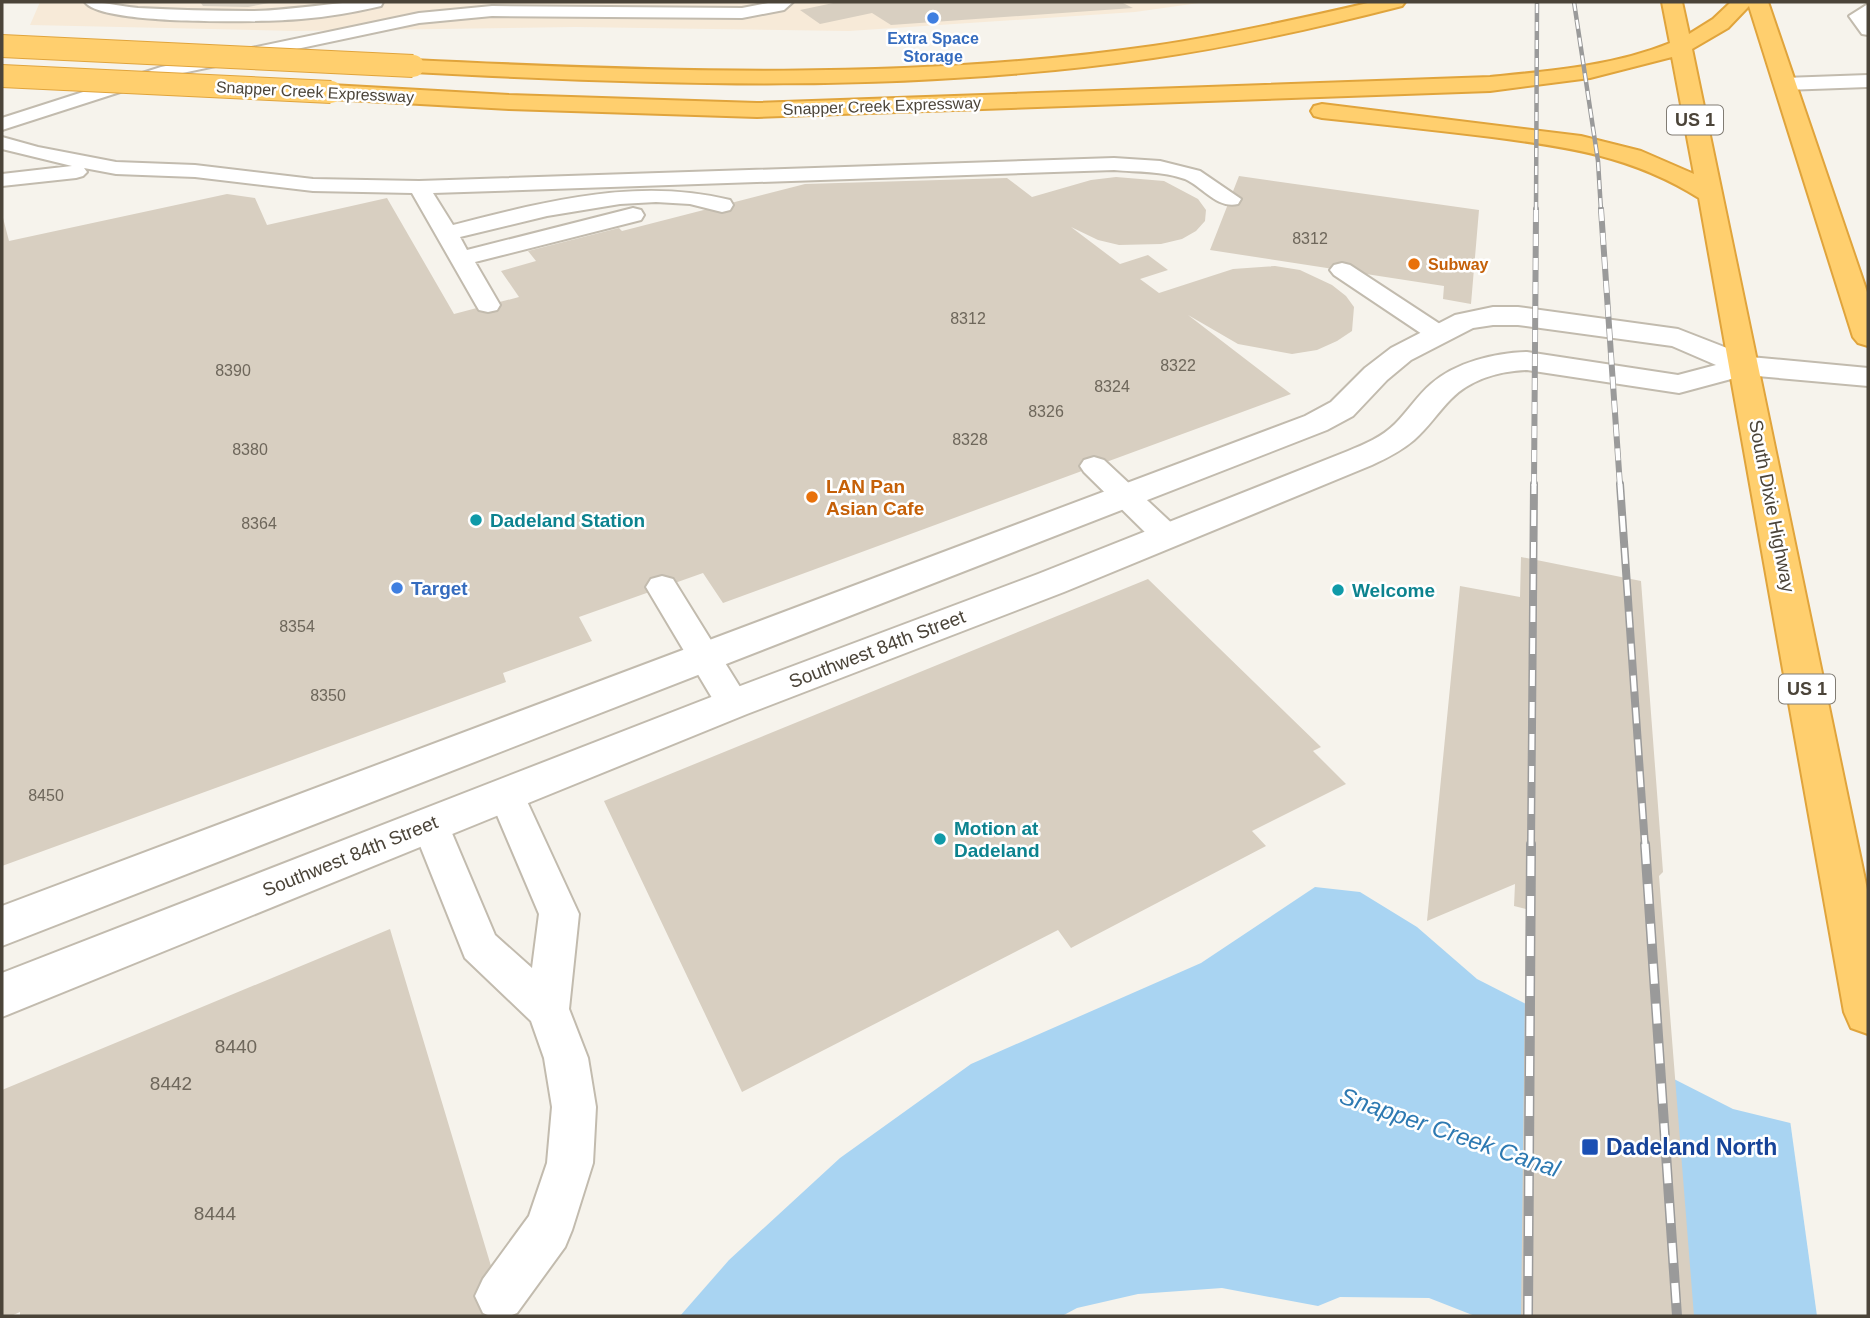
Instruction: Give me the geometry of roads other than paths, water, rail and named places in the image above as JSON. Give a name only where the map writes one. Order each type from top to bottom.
[{"type":"highway","name":"Snapper Creek Expressway","points":[[2,46],[683,79],[936,74],[1164,51],[1264,34],[1395,2]]},
{"type":"highway","name":"South Dixie Highway","points":[[1671,2],[1745,366],[1868,1012]]},
{"type":"highway","name":"Snapper Creek Expressway","points":[[2,76],[534,103],[757,110],[1490,84],[1649,58],[1681,47],[1721,24],[1742,2]]},
{"type":"highway","points":[[1758,2],[1784,84],[1862,304],[1868,337]]},
{"type":"highway","points":[[1180,96],[1432,122],[1581,143],[1619,151],[1659,164],[1709,194]]},
{"type":"street","name":"Southwest 84th Street","points":[[2,926],[1316,423],[1342,408],[1361,392],[1376,374],[1401,354],[1437,333],[1465,321],[1493,316],[1518,316],[1678,338],[1745,366],[1868,377]]},
{"type":"street","name":"Southwest 84th Street","points":[[2,995],[733,704],[1167,536],[1385,447],[1405,432],[1442,390],[1462,376],[1483,368],[1527,361],[1679,384],[1745,366]]},
{"type":"lane","points":[[93,2],[104,8],[132,12],[278,16],[375,2]]},
{"type":"lane","points":[[2,124],[168,71],[419,18],[492,11],[742,13],[778,6],[785,2]]},
{"type":"lane","points":[[1868,9],[1858,16],[1868,30]]},
{"type":"lane","points":[[1784,84],[1868,81]]},
{"type":"lane","points":[[2,143],[55,158],[116,168],[195,171],[313,185],[419,187],[1114,164],[1160,167],[1193,175],[1230,199]]},
{"type":"lane","points":[[1043,166],[1072,186]]},
{"type":"lane","points":[[2,180],[116,168]]},
{"type":"lane","points":[[419,187],[488,306]]},
{"type":"lane","points":[[452,246],[648,197],[700,198],[722,205]]},
{"type":"lane","points":[[452,246],[700,198]]},
{"type":"lane","points":[[1342,270],[1437,333]]},
{"type":"lane","points":[[1094,466],[1167,536]]},
{"type":"lane","points":[[662,587],[733,704]]},
{"type":"lane","points":[[500,1296],[548,1230],[570,1163],[574,1107],[566,1058],[548,1009],[559,914],[506,794]]},
{"type":"lane","points":[[430,824],[479,946],[548,1009]]},
{"type":"water","name":"Snapper Creek Canal","points":[[1315,887],[1360,892],[1417,927],[1477,979],[1733,1109],[1868,1142],[1868,1316],[1475,1316],[1429,1298],[1340,1297],[1318,1306],[1222,1288],[1138,1294],[1077,1308],[1062,1316],[680,1316],[729,1260],[840,1158],[971,1064],[1201,963]]},
{"type":"railway","points":[[1536,211],[1537,2]]},
{"type":"railway","points":[[1574,2],[1598,161],[1601,211]]},
{"type":"railway","points":[[1534,486],[1536,209]]},
{"type":"railway","points":[[1601,209],[1620,486]]},
{"type":"railway","points":[[1531,846],[1534,484]]},
{"type":"railway","points":[[1620,484],[1645,846]]},
{"type":"railway","points":[[1528,1316],[1531,844]]},
{"type":"railway","points":[[1645,844],[1677,1316]]},
{"type":"place","name":"Extra Space Storage","points":[[933,18]]},
{"type":"place","name":"Subway","points":[[1414,264]]},
{"type":"place","name":"LAN Pan Asian Cafe","points":[[812,497]]},
{"type":"place","name":"Dadeland Station","points":[[476,520]]},
{"type":"place","name":"Target","points":[[397,588]]},
{"type":"place","name":"Welcome","points":[[1338,590]]},
{"type":"place","name":"Motion at Dadeland","points":[[940,839]]},
{"type":"place","name":"Dadeland North","points":[[1590,1147]]}]
